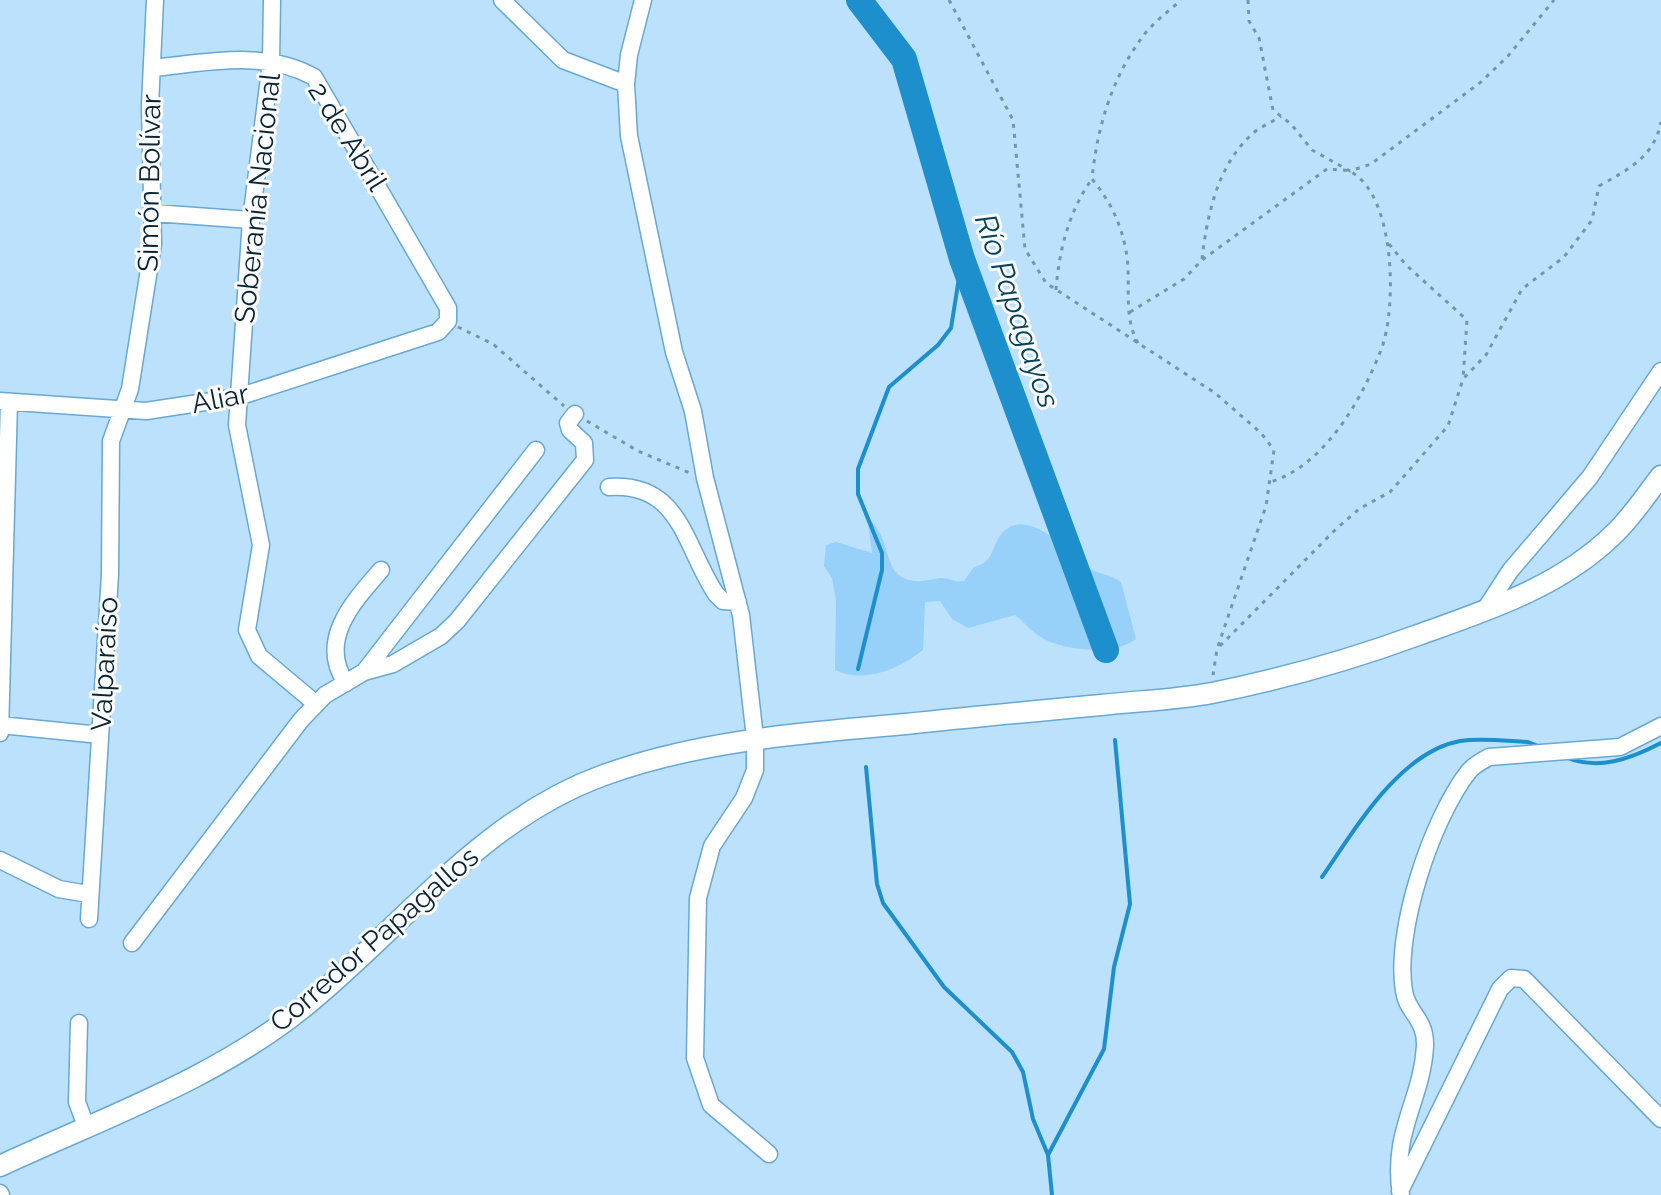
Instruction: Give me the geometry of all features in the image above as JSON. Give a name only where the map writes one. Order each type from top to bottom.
[{"type":"main road","name":"Corredor Papagallos","points":[[0,1166],[193,1078],[255,1042],[305,1006],[455,866],[530,810],[603,775],[644,762],[755,738],[1188,696],[1349,660],[1484,611],[1557,577],[1586,559],[1617,532],[1661,476]]},
{"type":"street","name":"Simón Bolívar","points":[[121,411],[130,389],[150,275],[154,213],[152,68],[155,0]]},
{"type":"street","name":"Soberanía Nacional","points":[[272,0],[271,62],[251,220],[238,397],[237,425],[261,545],[248,637],[259,656],[315,703]]},
{"type":"street","points":[[502,0],[563,60],[626,84]]},
{"type":"street","points":[[643,0],[629,55],[626,84],[629,136],[674,352],[693,411],[705,478],[738,602],[755,738],[755,770],[744,798],[712,846],[698,898],[695,1058],[711,1105],[769,1154]]},
{"type":"street","name":"2 de Abril","points":[[152,68],[241,59],[271,62],[301,70],[324,89],[448,308],[448,321],[432,334]]},
{"type":"street","points":[[154,213],[251,220]]},
{"type":"street","name":"Aliar","points":[[5,402],[121,411],[238,397],[432,334]]},
{"type":"street","points":[[1484,611],[1510,571],[1590,477],[1661,371]]},
{"type":"street","points":[[0,733],[5,402]]},
{"type":"street","name":"Valparaíso","points":[[89,919],[88,894],[111,548],[111,441],[121,411]]},
{"type":"street","points":[[132,943],[315,703],[364,672],[393,664],[425,646],[467,610],[585,460],[584,443],[570,430],[568,423],[575,414]]},
{"type":"street","points":[[364,672],[536,450]]},
{"type":"street","points":[[609,487],[640,487],[663,501],[682,526],[716,594],[723,601],[738,602]]},
{"type":"street","points":[[346,683],[338,662],[337,633],[341,618],[381,570]]},
{"type":"street","points":[[0,725],[100,735]]},
{"type":"street","points":[[1400,1194],[1397,1156],[1425,1047],[1425,1026],[1404,995],[1404,940],[1422,872],[1444,812],[1471,768],[1489,757],[1620,747],[1661,726]]},
{"type":"street","points":[[0,860],[59,889],[88,894]]},
{"type":"street","points":[[1400,1194],[1500,989],[1511,978],[1524,979],[1661,1119]]},
{"type":"street","points":[[79,1023],[77,1102],[86,1126]]},
{"type":"path","points":[[949,0],[1013,120],[1025,249],[1046,283],[1215,393],[1261,433],[1274,450],[1266,506],[1217,649],[1210,693]]},
{"type":"path","points":[[1056,290],[1057,268],[1076,202],[1092,179],[1095,147],[1111,90],[1142,37],[1181,0]]},
{"type":"path","points":[[1248,0],[1249,21],[1259,38],[1273,110],[1312,150],[1350,171],[1367,187],[1381,209],[1389,244],[1382,348],[1334,436],[1290,476],[1270,482]]},
{"type":"path","points":[[1130,312],[1184,279],[1202,260],[1327,169],[1350,171],[1371,164],[1481,82],[1508,56],[1554,0]]},
{"type":"path","points":[[1202,260],[1206,225],[1223,172],[1250,136],[1281,116]]},
{"type":"path","points":[[1463,379],[1486,355],[1522,289],[1564,257],[1592,220],[1599,186],[1629,169],[1657,143],[1661,122]]},
{"type":"path","points":[[1092,179],[1112,204],[1123,241],[1130,312],[1140,346]]},
{"type":"path","points":[[1217,649],[1275,594],[1335,530],[1359,509],[1390,492],[1448,426],[1463,379],[1467,320],[1451,302],[1406,265],[1389,244]]},
{"type":"shaded area","points":[[867,517],[876,526],[897,573],[905,579],[916,581],[941,578],[964,581],[974,567],[986,562],[1004,531],[1014,525],[1037,528],[1092,570],[1121,582],[1136,639],[1115,648],[1074,648],[1039,636],[1015,615],[968,628],[952,619],[940,601],[925,602],[923,650],[903,663],[869,675],[835,670],[836,600],[832,578],[824,566],[826,545],[836,542],[872,553]]},
{"type":"waterway","name":"Río Papagayos","points":[[859,0],[904,59],[962,259],[1106,650]]},
{"type":"waterway","points":[[858,669],[882,570],[882,553],[858,494],[858,469],[889,387],[938,345],[951,328],[962,259]]},
{"type":"waterway","name":"Río Papagayos","points":[[1052,1195],[1048,1155],[1104,1049],[1114,967],[1130,904],[1115,740]]},
{"type":"waterway","points":[[1322,877],[1380,796],[1417,760],[1438,748],[1460,741],[1528,742],[1538,746]]},
{"type":"waterway","points":[[1565,757],[1602,763],[1638,754],[1661,743]]},
{"type":"waterway","points":[[866,767],[877,884],[883,903],[944,987],[1012,1052],[1023,1072],[1033,1119],[1048,1155]]}]
